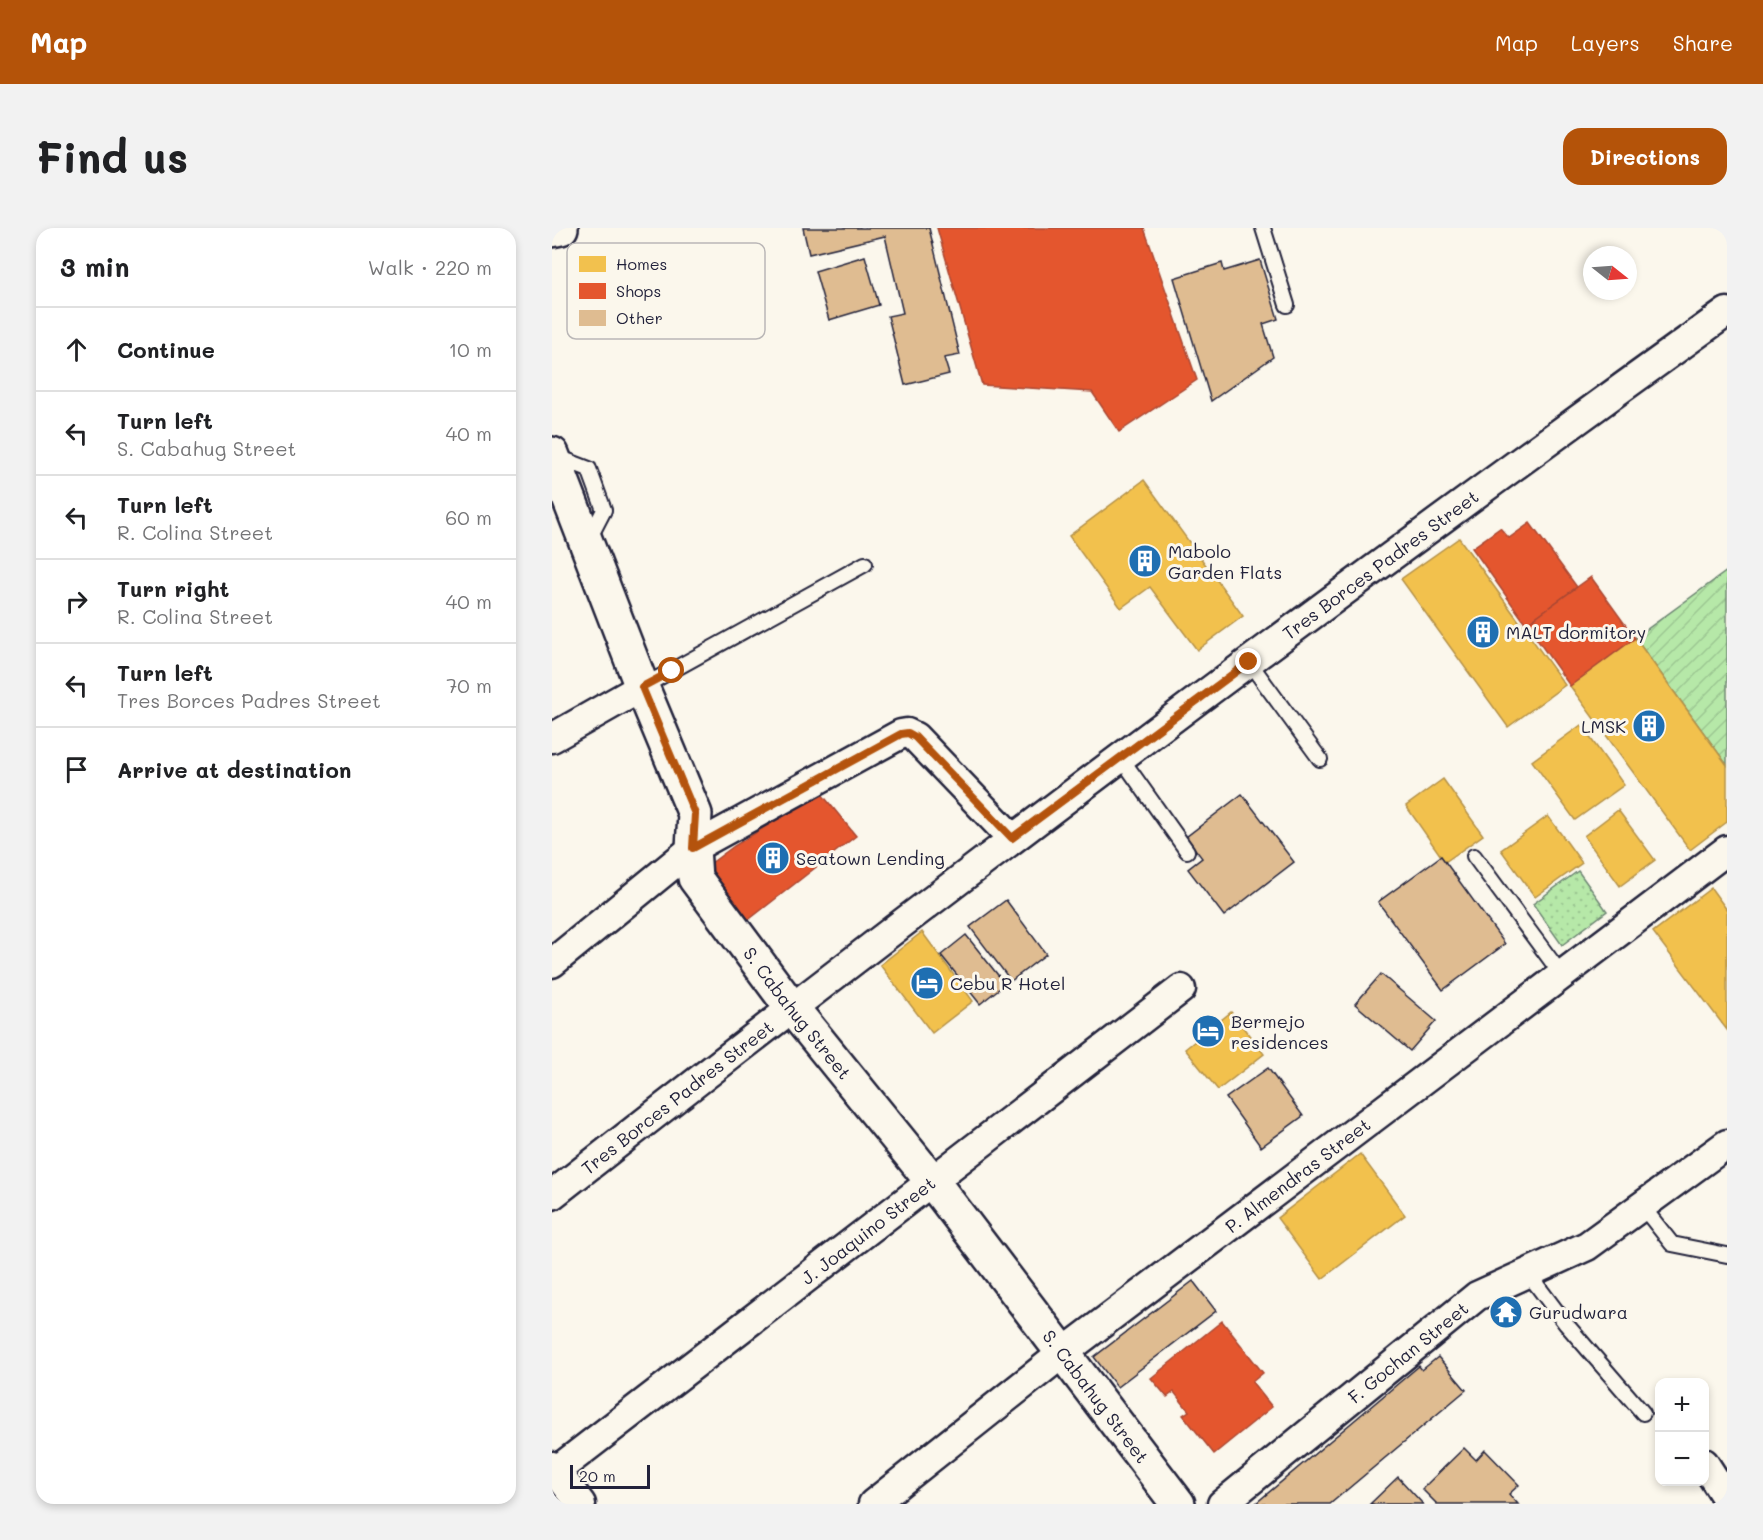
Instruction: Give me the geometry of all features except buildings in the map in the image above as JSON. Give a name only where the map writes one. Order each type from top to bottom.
[{"type":"street","points":[[552,230],[561,228]]},
{"type":"street","name":"Tres Borces Padres Street","points":[[552,1195],[791,1007],[1012,838],[1546,442],[1727,312]]},
{"type":"street","name":"S. Cabahug Street","points":[[552,454],[561,503],[587,544],[642,687],[695,814],[693,848],[695,878],[791,1007],[932,1182],[1178,1504]]},
{"type":"street","points":[[552,738],[642,687]]},
{"type":"street","points":[[552,963],[693,848],[901,734],[908,733],[915,737],[1012,838]]},
{"type":"street","name":"P. Almendras Street","points":[[873,1504],[1064,1352],[1727,850]]},
{"type":"street","name":"J. Joaquino Street","points":[[553,1470],[932,1182],[1181,989]]},
{"type":"street","name":"F. Gochan Street","points":[[1221,1504],[1477,1296],[1587,1246],[1727,1144]]},
{"type":"street","points":[[553,1470],[581,1504]]},
{"type":"street","points":[[1709,1471],[1727,1499]]},
{"type":"lane","points":[[1263,228],[1287,305]]},
{"type":"lane","points":[[552,454],[589,469],[604,510],[587,544]]},
{"type":"lane","points":[[642,687],[865,564]]},
{"type":"lane","points":[[1249,662],[1320,759]]},
{"type":"lane","points":[[1121,758],[1187,851]]},
{"type":"lane","points":[[1474,856],[1561,974]]},
{"type":"lane","points":[[1642,1206],[1672,1244],[1727,1255]]},
{"type":"lane","points":[[1527,1272],[1566,1324],[1644,1413]]},
{"type":"green space","points":[[1727,571],[1727,765],[1635,638]]},
{"type":"green space","points":[[1578,871],[1607,911],[1562,945],[1533,904]]},
{"type":"place","name":"Mabolo Garden Flats","points":[[1145,561]]},
{"type":"place","name":"MALT dormitory","points":[[1483,632]]},
{"type":"place","name":"LMSK","points":[[1649,726]]},
{"type":"place","name":"Seatown Lending","points":[[773,858]]},
{"type":"place","name":"Cebu R Hotel","points":[[927,983]]},
{"type":"place","name":"Bermejo residences","points":[[1208,1031]]},
{"type":"place","name":"Gurudwara","points":[[1506,1312]]},
{"type":"route","points":[[672,671],[642,687],[695,814],[693,848],[901,734],[908,733],[915,737],[1012,838],[1249,662]]}]
